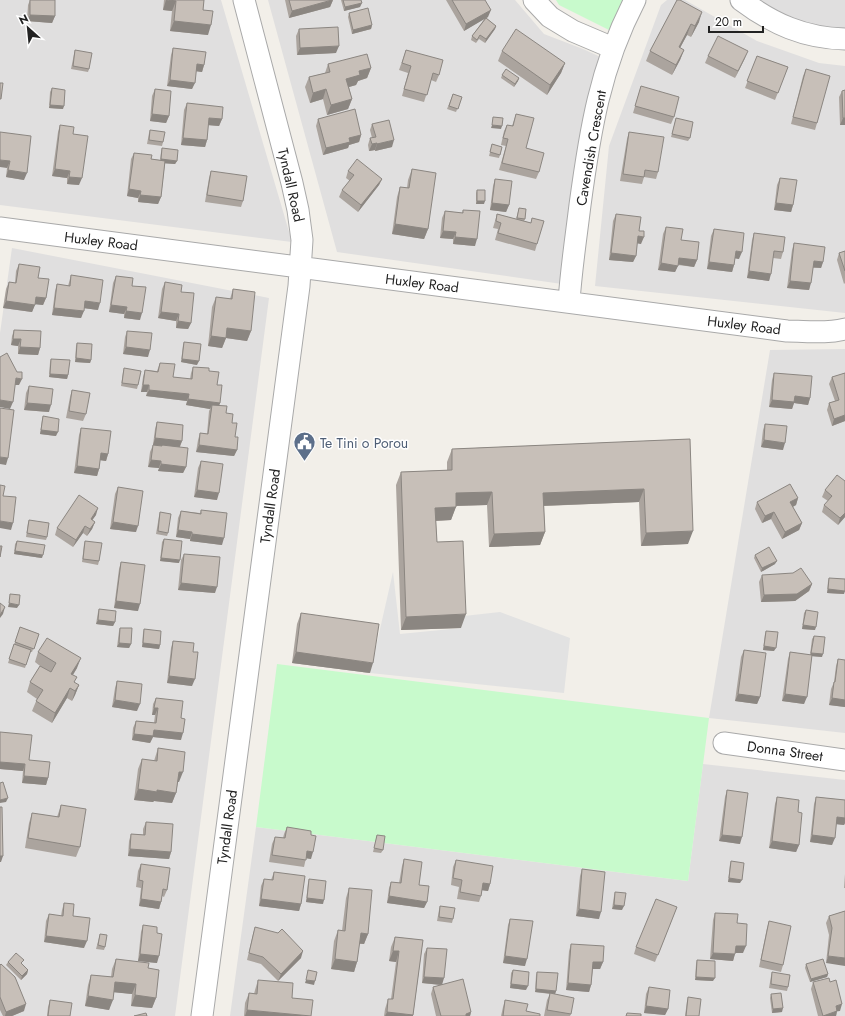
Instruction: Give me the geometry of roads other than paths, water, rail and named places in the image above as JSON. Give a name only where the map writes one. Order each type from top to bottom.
[{"type":"street","name":"Tyndall Road","points":[[202,1016],[301,267],[302,240],[298,210],[244,0]]},
{"type":"street","points":[[534,0],[550,17],[573,31],[613,48]]},
{"type":"street","name":"Cavendish Crescent","points":[[569,302],[587,154],[600,88],[613,48],[635,0]]},
{"type":"street","points":[[741,0],[758,13],[781,26],[808,34],[835,39],[845,39]]},
{"type":"street","name":"Huxley Road","points":[[0,228],[787,331],[815,332],[845,329]]},
{"type":"street","name":"Donna Street","points":[[724,743],[845,760]]},
{"type":"place","name":"Te Tini o Porou","points":[[304,462]]}]
